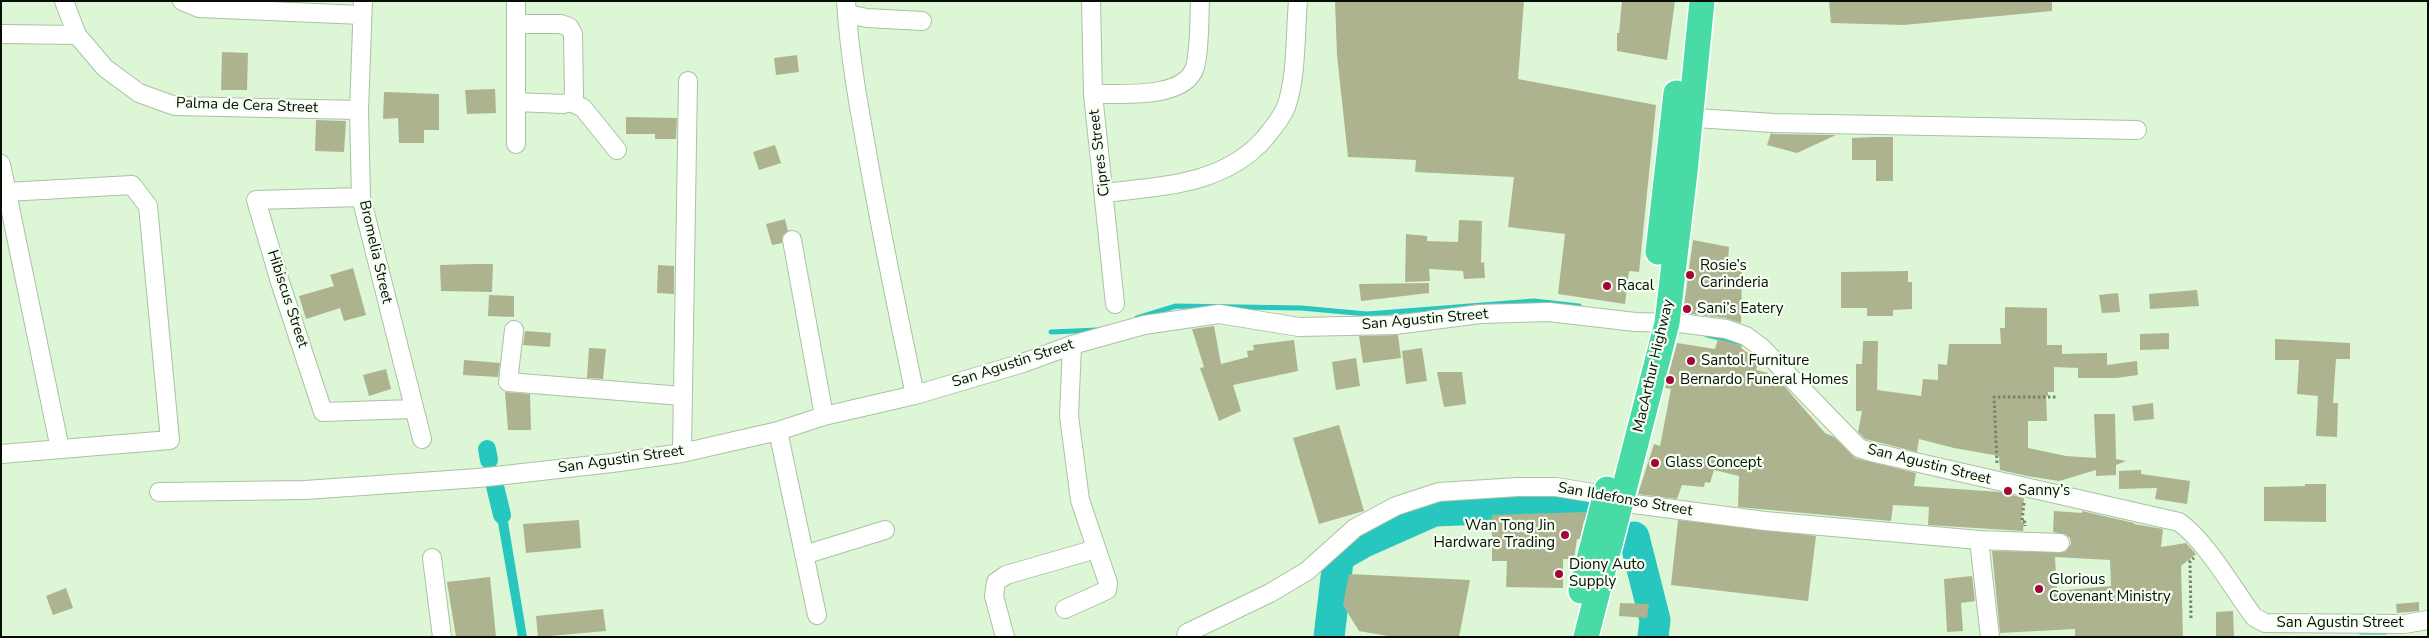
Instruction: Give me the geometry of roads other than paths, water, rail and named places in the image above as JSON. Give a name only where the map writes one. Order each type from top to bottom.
[{"type":"highway","name":"MacArthur Highway","points":[[1682,117],[1685,1]]},
{"type":"highway","name":"MacArthur Highway","points":[[1570,637],[1613,499],[1658,323],[1682,117],[1702,1]]},
{"type":"highway","name":"MacArthur Highway","points":[[1586,637],[1613,499]]},
{"type":"street","name":"Palma de Cera Street","points":[[64,1],[77,35],[105,68],[139,93],[176,106],[359,110]]},
{"type":"street","points":[[182,1],[199,8],[363,8]]},
{"type":"street","points":[[516,1],[516,144]]},
{"type":"street","name":"Cipres Street","points":[[1091,1],[1093,94],[1115,304]]},
{"type":"street","points":[[1093,94],[1155,93],[1182,84],[1194,68],[1200,1]]},
{"type":"street","points":[[1104,193],[1190,182],[1216,174],[1252,152],[1277,124],[1286,107],[1291,87],[1298,1]]},
{"type":"street","name":"Bromelia Street","points":[[363,8],[359,110],[361,197],[422,439]]},
{"type":"street","points":[[846,8],[867,18],[922,21]]},
{"type":"street","points":[[846,8],[859,105],[879,222],[915,395]]},
{"type":"street","points":[[517,24],[562,24],[569,28],[573,34],[574,96],[571,102]]},
{"type":"street","points":[[1,34],[77,35]]},
{"type":"street","points":[[682,453],[688,81]]},
{"type":"street","points":[[516,102],[563,104],[571,102],[583,108],[617,150]]},
{"type":"street","points":[[1682,117],[1774,123],[2137,130]]},
{"type":"street","points":[[1,164],[60,449]]},
{"type":"street","points":[[1,454],[170,440],[148,206],[132,184],[7,192]]},
{"type":"street","name":"Hibiscus Street","points":[[361,197],[256,200],[280,282],[323,412],[413,409]]},
{"type":"street","points":[[792,240],[824,416]]},
{"type":"street","name":"San Agustin Street","points":[[159,492],[305,490],[478,478],[682,453],[778,431],[824,416],[915,395],[1023,363],[1072,345],[1144,325],[1219,314],[1300,327],[1395,325],[1480,314],[1549,312],[1726,329],[1746,336],[1762,348],[1859,448],[2020,487],[2180,522],[2189,528],[2254,618],[2265,623],[2404,624],[2428,620]]},
{"type":"street","points":[[514,330],[508,382],[682,396]]},
{"type":"street","points":[[1065,609],[1107,590],[1108,582],[1080,500],[1069,416],[1072,345]]},
{"type":"street","points":[[778,431],[817,615]]},
{"type":"street","name":"San Ildefonso Street","points":[[1186,637],[1187,633],[1270,593],[1307,571],[1355,528],[1396,506],[1439,492],[1518,487],[1556,487],[1613,499],[1765,522],[1979,540],[2060,543]]},
{"type":"street","points":[[804,555],[885,530]]},
{"type":"street","points":[[1979,540],[1990,637]]},
{"type":"street","points":[[1005,637],[994,596],[996,582],[1006,575],[1096,549]]},
{"type":"street","points":[[432,558],[442,637]]},
{"type":"water","points":[[502,515],[508,522],[527,637],[518,637],[498,523]]},
{"type":"waterway","points":[[1137,318],[1176,306],[1301,308],[1367,314],[1534,301],[1579,306]]},
{"type":"waterway","points":[[1051,332],[1098,330]]},
{"type":"waterway","points":[[1707,335],[1742,343]]},
{"type":"waterway","points":[[487,449],[489,460]]},
{"type":"waterway","points":[[494,482],[502,515]]},
{"type":"waterway","points":[[1329,637],[1338,561],[1343,554],[1364,542],[1434,511],[1583,505]]},
{"type":"waterway","points":[[1634,537],[1655,620],[1653,637]]},
{"type":"waterway","points":[[2361,632],[2385,632]]},
{"type":"place","name":"Rosie’s Carinderia","points":[[1690,275]]},
{"type":"place","name":"Racal","points":[[1607,286]]},
{"type":"place","name":"Sani’s Eatery","points":[[1687,309]]},
{"type":"place","name":"Santol Furniture","points":[[1691,361]]},
{"type":"place","name":"Bernardo Funeral Homes","points":[[1670,380]]},
{"type":"place","name":"Glass Concept","points":[[1655,463]]},
{"type":"place","name":"Sanny’s","points":[[2008,491]]},
{"type":"place","name":"Wan Tong Jin Hardware Trading","points":[[1565,535]]},
{"type":"place","name":"Diony Auto Supply","points":[[1559,574]]},
{"type":"place","name":"Glorious Covenant Ministry","points":[[2039,589]]}]
